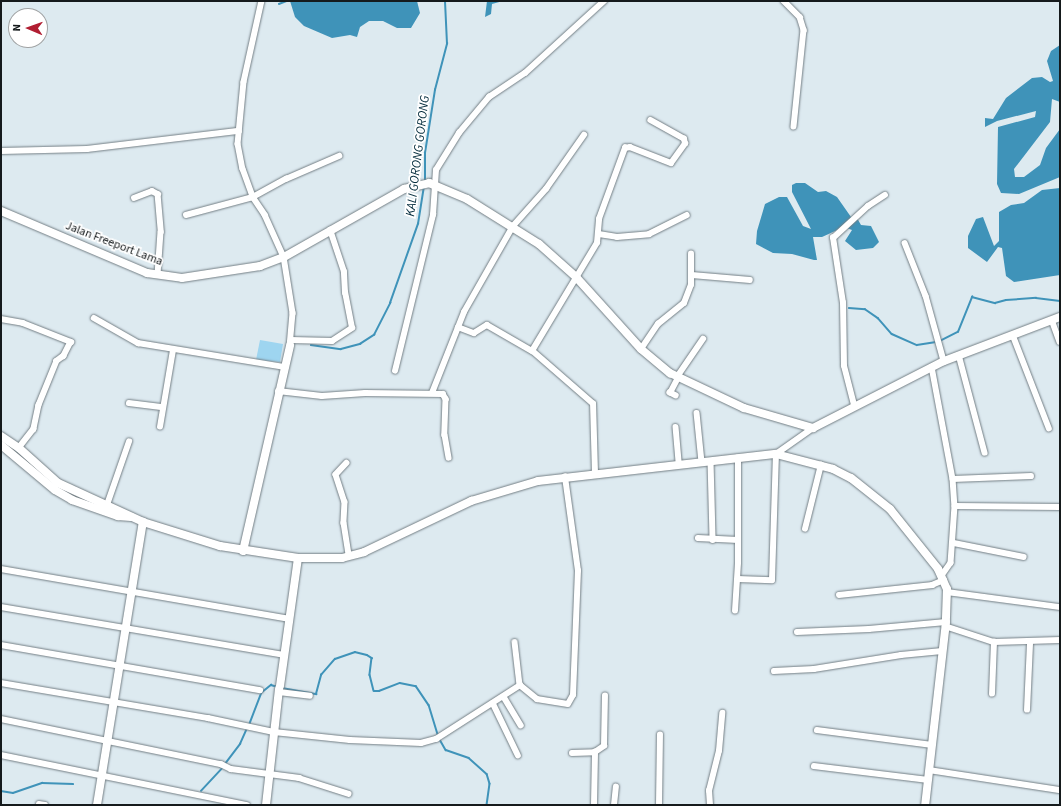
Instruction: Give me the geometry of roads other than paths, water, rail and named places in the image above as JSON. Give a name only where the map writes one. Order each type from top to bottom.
[{"type":"street","points":[[395,371],[433,219],[432,184],[436,170],[459,133],[479,107],[497,90],[525,73],[604,1]]},
{"type":"street","points":[[784,1],[800,18],[804,30],[794,126]]},
{"type":"street","points":[[243,551],[290,342],[293,312],[284,257],[265,215],[253,197],[243,169],[238,144],[238,134],[250,48],[261,4]]},
{"type":"street","points":[[532,351],[594,248],[599,234],[600,219],[625,148],[630,147],[671,164],[675,162],[685,144],[684,139],[651,121]]},
{"type":"street","points":[[1,151],[87,149],[238,134]]},
{"type":"street","points":[[432,393],[467,305],[513,226],[546,189],[584,135]]},
{"type":"street","points":[[186,215],[253,197],[286,179],[339,156]]},
{"type":"street","points":[[432,184],[467,199],[513,226],[539,244],[576,277],[641,349],[678,377],[744,408],[813,428]]},
{"type":"street","name":"Jalan Freeport Lama","points":[[1,211],[136,268],[158,275],[182,278],[208,276],[260,266],[284,257],[367,208],[417,185],[432,184]]},
{"type":"street","points":[[134,198],[152,191],[158,194],[161,232],[158,275]]},
{"type":"street","points":[[854,405],[844,366],[843,302],[833,241],[840,230],[885,196]]},
{"type":"street","points":[[599,234],[617,237],[649,234],[687,215]]},
{"type":"street","points":[[290,342],[332,341],[352,328],[345,290],[344,272],[330,230]]},
{"type":"street","points":[[905,243],[926,296],[944,361]]},
{"type":"street","points":[[641,349],[658,324],[684,303],[692,275],[691,254]]},
{"type":"street","points":[[692,275],[750,280]]},
{"type":"street","points":[[94,318],[138,343],[173,350],[284,367]]},
{"type":"street","points":[[776,454],[813,428],[854,405],[959,355],[1013,336],[1056,318],[1060,342]]},
{"type":"street","points":[[1,319],[23,323],[71,342],[64,356],[57,361],[39,404],[34,429],[19,448]]},
{"type":"street","points":[[458,327],[474,333],[487,325],[532,351],[593,404],[595,474]]},
{"type":"street","points":[[1013,336],[1049,428]]},
{"type":"street","points":[[676,396],[670,393],[678,377],[703,338]]},
{"type":"street","points":[[160,427],[173,350]]},
{"type":"street","points":[[959,355],[985,453]]},
{"type":"street","points":[[839,595],[932,585],[943,578],[951,566],[954,543],[955,506],[953,479],[932,367]]},
{"type":"street","points":[[278,391],[322,396],[432,393],[446,396],[444,435],[449,458]]},
{"type":"street","points":[[129,403],[163,407]]},
{"type":"street","points":[[697,413],[702,462]]},
{"type":"street","points":[[676,427],[679,464]]},
{"type":"street","points":[[1,436],[19,448],[58,483],[92,501],[107,505],[143,522],[243,551],[298,558],[349,556],[378,546],[471,502],[529,483],[565,477],[776,454],[821,465],[851,478],[890,509],[943,578],[947,592],[946,624],[926,805]]},
{"type":"street","points":[[107,505],[129,442]]},
{"type":"street","points":[[1,445],[55,490],[72,500],[118,516],[134,518]]},
{"type":"street","points":[[738,579],[770,581],[772,578],[776,454]]},
{"type":"street","points":[[735,611],[738,579],[738,458]]},
{"type":"street","points":[[711,461],[713,540]]},
{"type":"street","points":[[347,463],[336,475],[344,496],[344,523],[349,556]]},
{"type":"street","points":[[805,529],[821,465]]},
{"type":"street","points":[[953,479],[1031,476]]},
{"type":"street","points":[[515,642],[520,685],[537,699],[568,704],[573,695],[578,571],[565,477]]},
{"type":"street","points":[[955,506],[1060,507]]},
{"type":"street","points":[[97,805],[103,776],[125,628],[143,522]]},
{"type":"street","points":[[698,538],[713,540],[738,540]]},
{"type":"street","points":[[954,543],[1024,556]]},
{"type":"street","points":[[266,805],[279,689],[298,558]]},
{"type":"street","points":[[1,569],[131,590],[290,619]]},
{"type":"street","points":[[947,592],[1060,607]]},
{"type":"street","points":[[1,607],[285,655]]},
{"type":"street","points":[[797,632],[946,624],[994,642],[1030,643],[1060,640]]},
{"type":"street","points":[[992,694],[994,642]]},
{"type":"street","points":[[1027,710],[1030,643]]},
{"type":"street","points":[[1,645],[260,690]]},
{"type":"street","points":[[774,671],[814,669],[901,655],[942,652]]},
{"type":"street","points":[[1,683],[114,702],[274,732],[366,741],[421,743],[436,739],[504,697],[520,685]]},
{"type":"street","points":[[279,689],[310,696]]},
{"type":"street","points":[[572,753],[595,752],[604,746],[605,696]]},
{"type":"street","points":[[504,697],[521,725]]},
{"type":"street","points":[[493,704],[518,755]]},
{"type":"street","points":[[710,805],[709,791],[719,752],[722,712]]},
{"type":"street","points":[[1,719],[221,764],[231,769],[298,778],[349,794]]},
{"type":"street","points":[[817,730],[932,745]]},
{"type":"street","points":[[659,805],[660,735]]},
{"type":"street","points":[[594,805],[595,752]]},
{"type":"street","points":[[1,755],[246,805]]},
{"type":"street","points":[[814,766],[928,780]]},
{"type":"street","points":[[929,770],[1060,790]]},
{"type":"street","points":[[614,805],[616,787]]},
{"type":"street","points":[[39,804],[45,805]]},
{"type":"waterway","points":[[279,4],[287,1]]},
{"type":"waterway","name":"KALI GORONG GORONG","points":[[425,181],[425,153],[435,90],[447,44],[445,1]]},
{"type":"waterway","name":"KALI GORONG GORONG","points":[[311,345],[341,349],[360,344],[374,335],[390,303],[418,224],[424,187]]},
{"type":"waterway","points":[[940,341],[958,332],[972,297],[995,303],[1006,300],[1036,298],[1060,301]]},
{"type":"waterway","points":[[849,308],[865,309],[878,318],[892,334],[917,345],[936,342]]},
{"type":"waterway","points":[[282,688],[316,694],[321,675],[335,659],[355,652],[367,655],[372,658],[370,675],[374,691],[379,691],[400,683],[416,686],[429,705],[438,735]]},
{"type":"waterway","points":[[249,725],[261,693],[271,685],[278,687]]},
{"type":"waterway","points":[[225,764],[240,744],[247,728]]},
{"type":"waterway","points":[[439,738],[446,750],[469,758],[487,774],[490,784],[487,805]]},
{"type":"waterway","points":[[201,791],[223,767]]},
{"type":"waterway","points":[[1,791],[13,793],[42,783],[73,784]]}]
